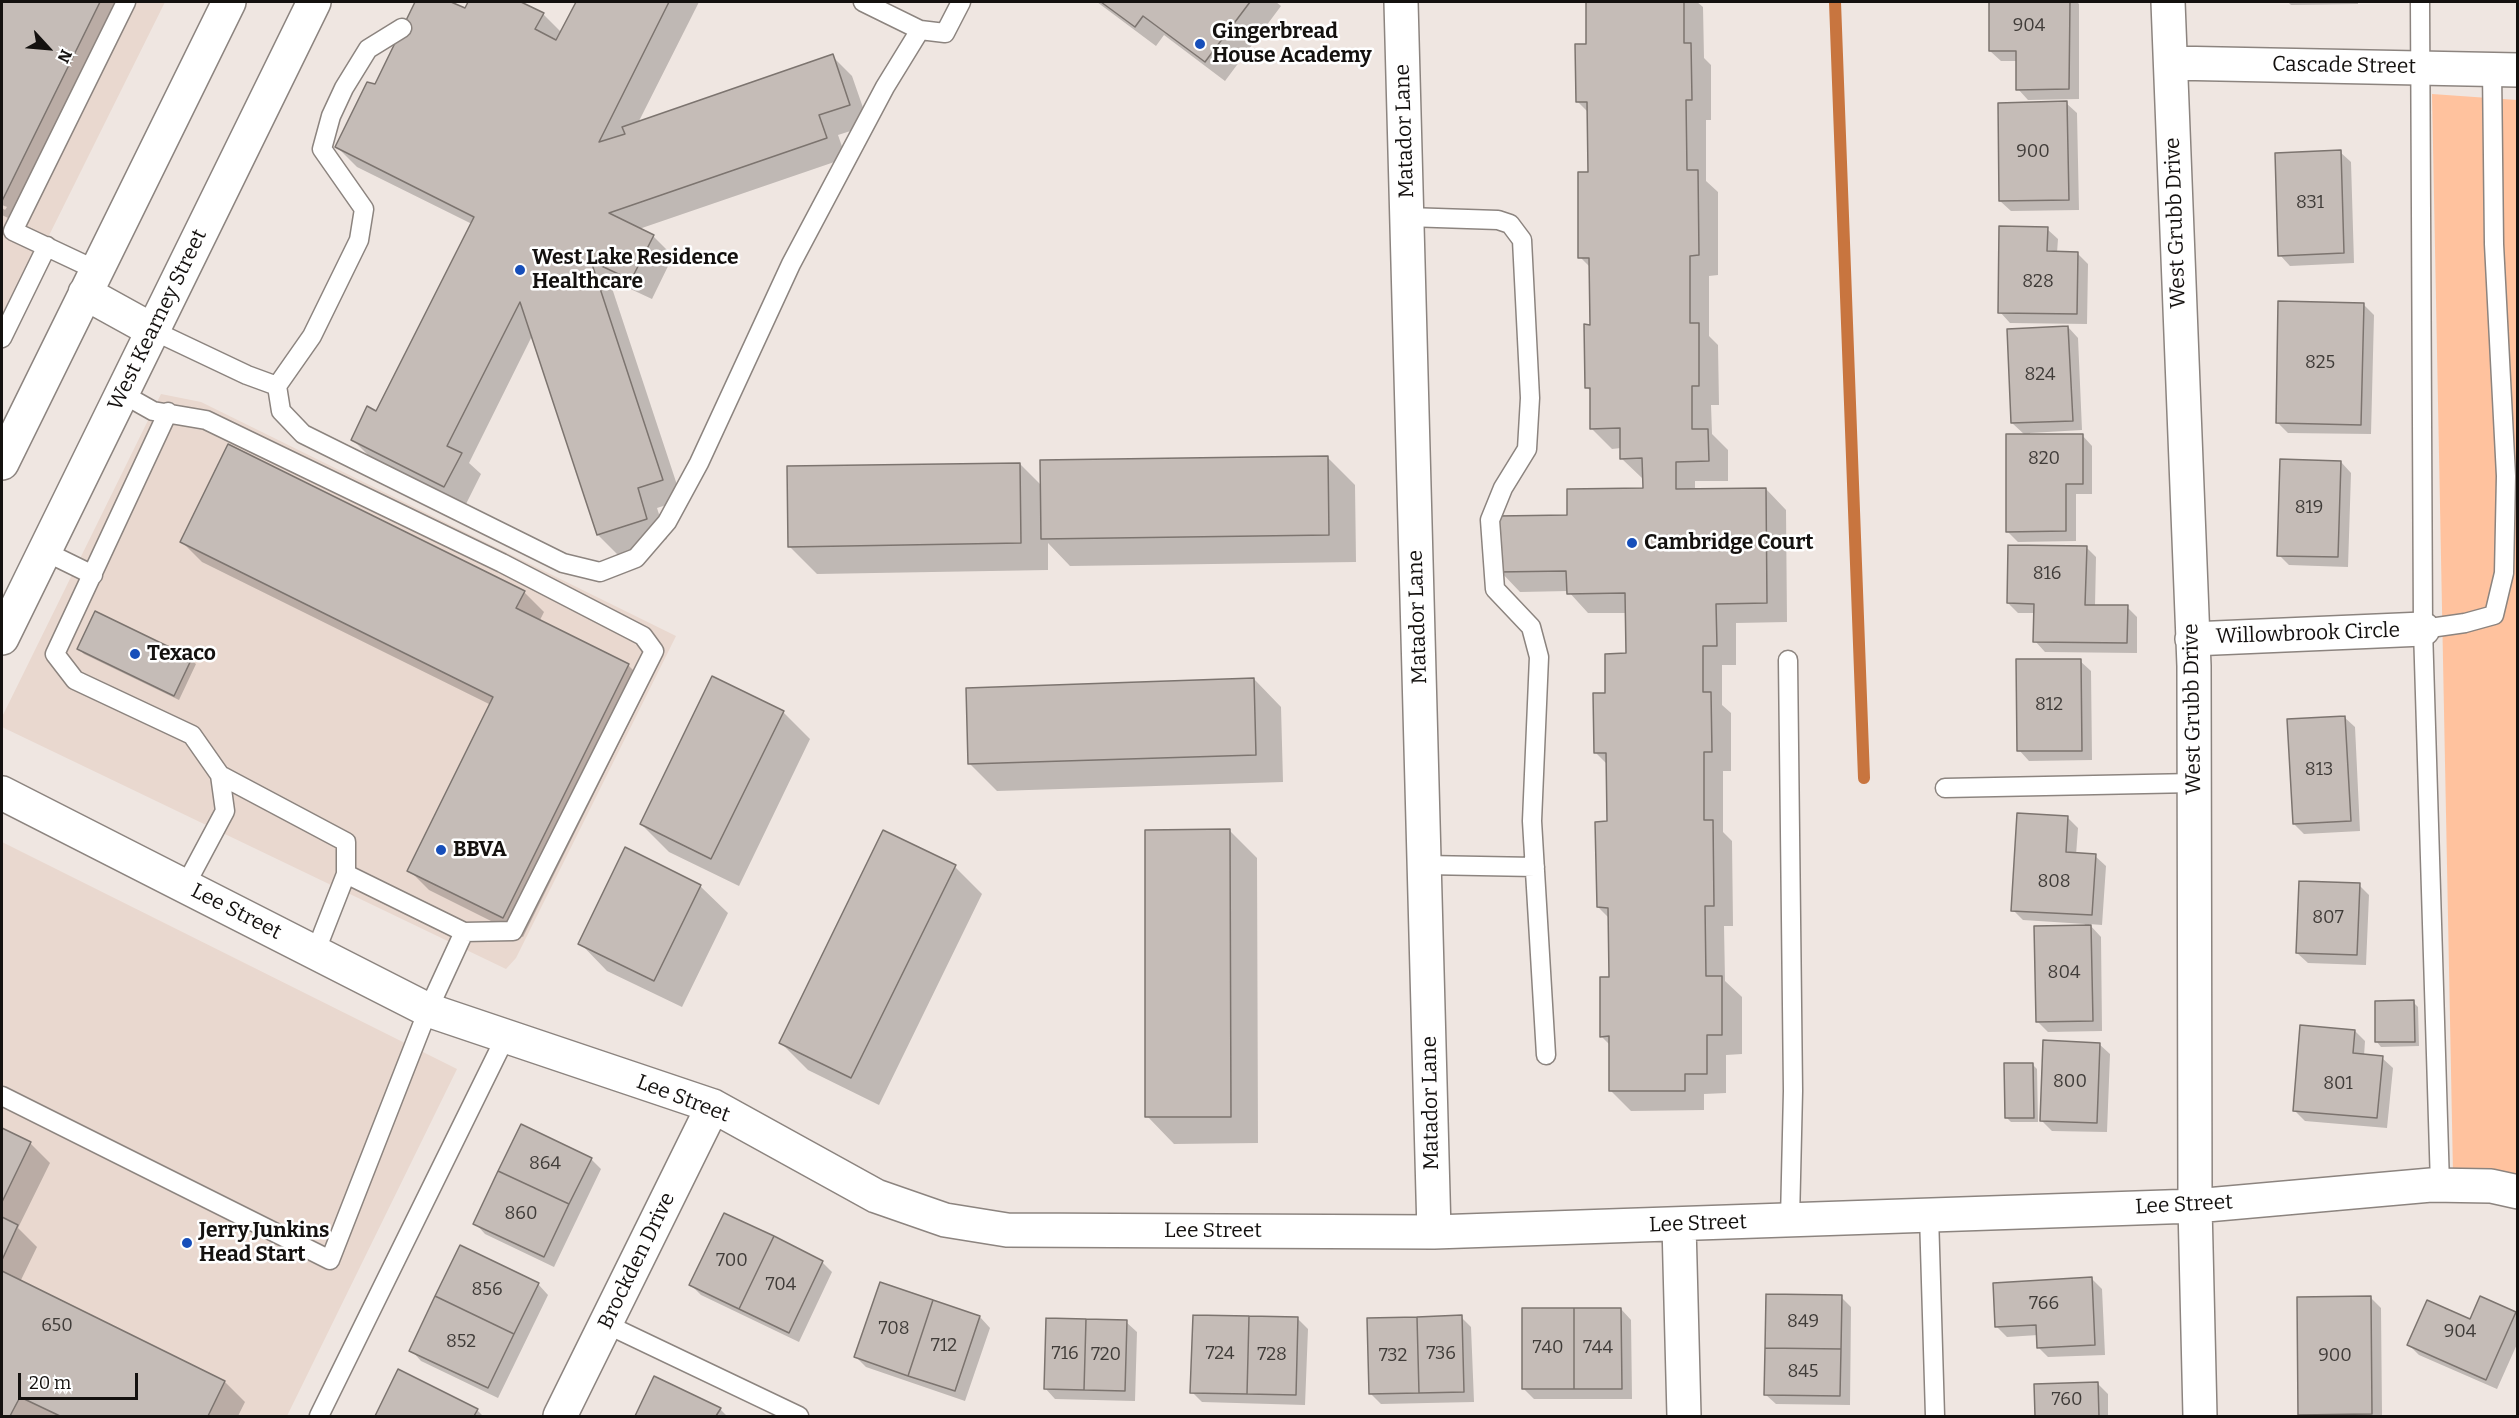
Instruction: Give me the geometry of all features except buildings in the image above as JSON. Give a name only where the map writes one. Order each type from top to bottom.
[{"type":"street","points":[[2,463],[229,2]]},
{"type":"street","name":"West Kearney Street","points":[[2,638],[314,2]]},
{"type":"street","name":"Matador Lane","points":[[1401,2],[1434,1232]]},
{"type":"street","name":"West Grubb Drive","points":[[2168,2],[2194,666],[2195,1206],[2200,1416]]},
{"type":"street","name":"Cascade Street","points":[[2170,63],[2505,69]]},
{"type":"street","points":[[90,282],[152,330]]},
{"type":"street","name":"Willowbrook Circle","points":[[2192,639],[2423,629]]},
{"type":"street","name":"Lee Street","points":[[2,793],[428,1010],[713,1106],[876,1196],[945,1220],[1007,1230],[1434,1232],[2195,1206],[2440,1185],[2491,1186],[2517,1192]]},
{"type":"street","name":"Brockden Drive","points":[[560,1416],[713,1106]]},
{"type":"street","points":[[1679,1225],[1684,1416]]},
{"type":"lane","points":[[90,282],[47,246],[14,231],[126,2]]},
{"type":"lane","points":[[863,2],[920,30],[945,33],[961,2]]},
{"type":"lane","points":[[2420,2],[2423,629],[2440,1185]]},
{"type":"lane","points":[[402,28],[368,49],[344,88],[331,116],[322,149],[364,209],[359,240],[312,336],[277,386],[281,411],[303,434],[563,563],[600,572],[636,558],[667,522],[688,483],[791,264],[885,87],[920,30]]},
{"type":"lane","points":[[2423,629],[2465,623],[2494,615],[2504,573],[2506,476],[2494,244],[2505,69]]},
{"type":"lane","points":[[1407,217],[1498,220],[1510,224],[1522,240],[1530,398],[1527,449],[1507,481],[1490,520],[1495,589],[1531,627],[1539,657],[1532,821],[1546,1055]]},
{"type":"lane","points":[[2,338],[47,246]]},
{"type":"lane","points":[[152,330],[247,375],[277,386]]},
{"type":"lane","points":[[122,393],[153,411],[206,420],[502,563],[642,636],[654,651],[513,931],[464,932],[346,874]]},
{"type":"lane","points":[[168,412],[55,654],[75,680],[192,735],[220,775],[346,842],[346,874],[315,953]]},
{"type":"lane","points":[[44,551],[93,575]]},
{"type":"lane","points":[[1788,660],[1793,1091],[1790,1220]]},
{"type":"lane","points":[[185,886],[225,811],[220,775]]},
{"type":"lane","points":[[1945,788],[2194,783]]},
{"type":"lane","points":[[1425,865],[1535,867]]},
{"type":"lane","points":[[2,1096],[330,1260],[428,1010],[464,932]]},
{"type":"lane","points":[[319,1416],[506,1036]]},
{"type":"lane","points":[[1929,1215],[1935,1416]]},
{"type":"lane","points":[[606,1324],[799,1416]]},
{"type":"shaded area","points":[[2,2],[165,2],[2,330]]},
{"type":"shaded area","points":[[2432,94],[2517,100],[2517,1175],[2453,1174]]},
{"type":"shaded area","points":[[161,394],[201,402],[676,636],[516,958],[506,969],[2,727],[2,717]]},
{"type":"shaded area","name":"Jerry Junkins Head Start","points":[[2,842],[457,1069],[287,1416],[2,1416]]},
{"type":"waterway","points":[[1835,2],[1864,778]]},
{"type":"place","name":"Gingerbread House Academy","points":[[1200,44]]},
{"type":"place","name":"West Lake Residence Healthcare","points":[[520,270]]},
{"type":"place","name":"Cambridge Court","points":[[1632,543]]},
{"type":"place","name":"Texaco","points":[[135,654]]},
{"type":"place","name":"BBVA","points":[[441,850]]},
{"type":"place","name":"Jerry Junkins Head Start","points":[[187,1243]]}]
